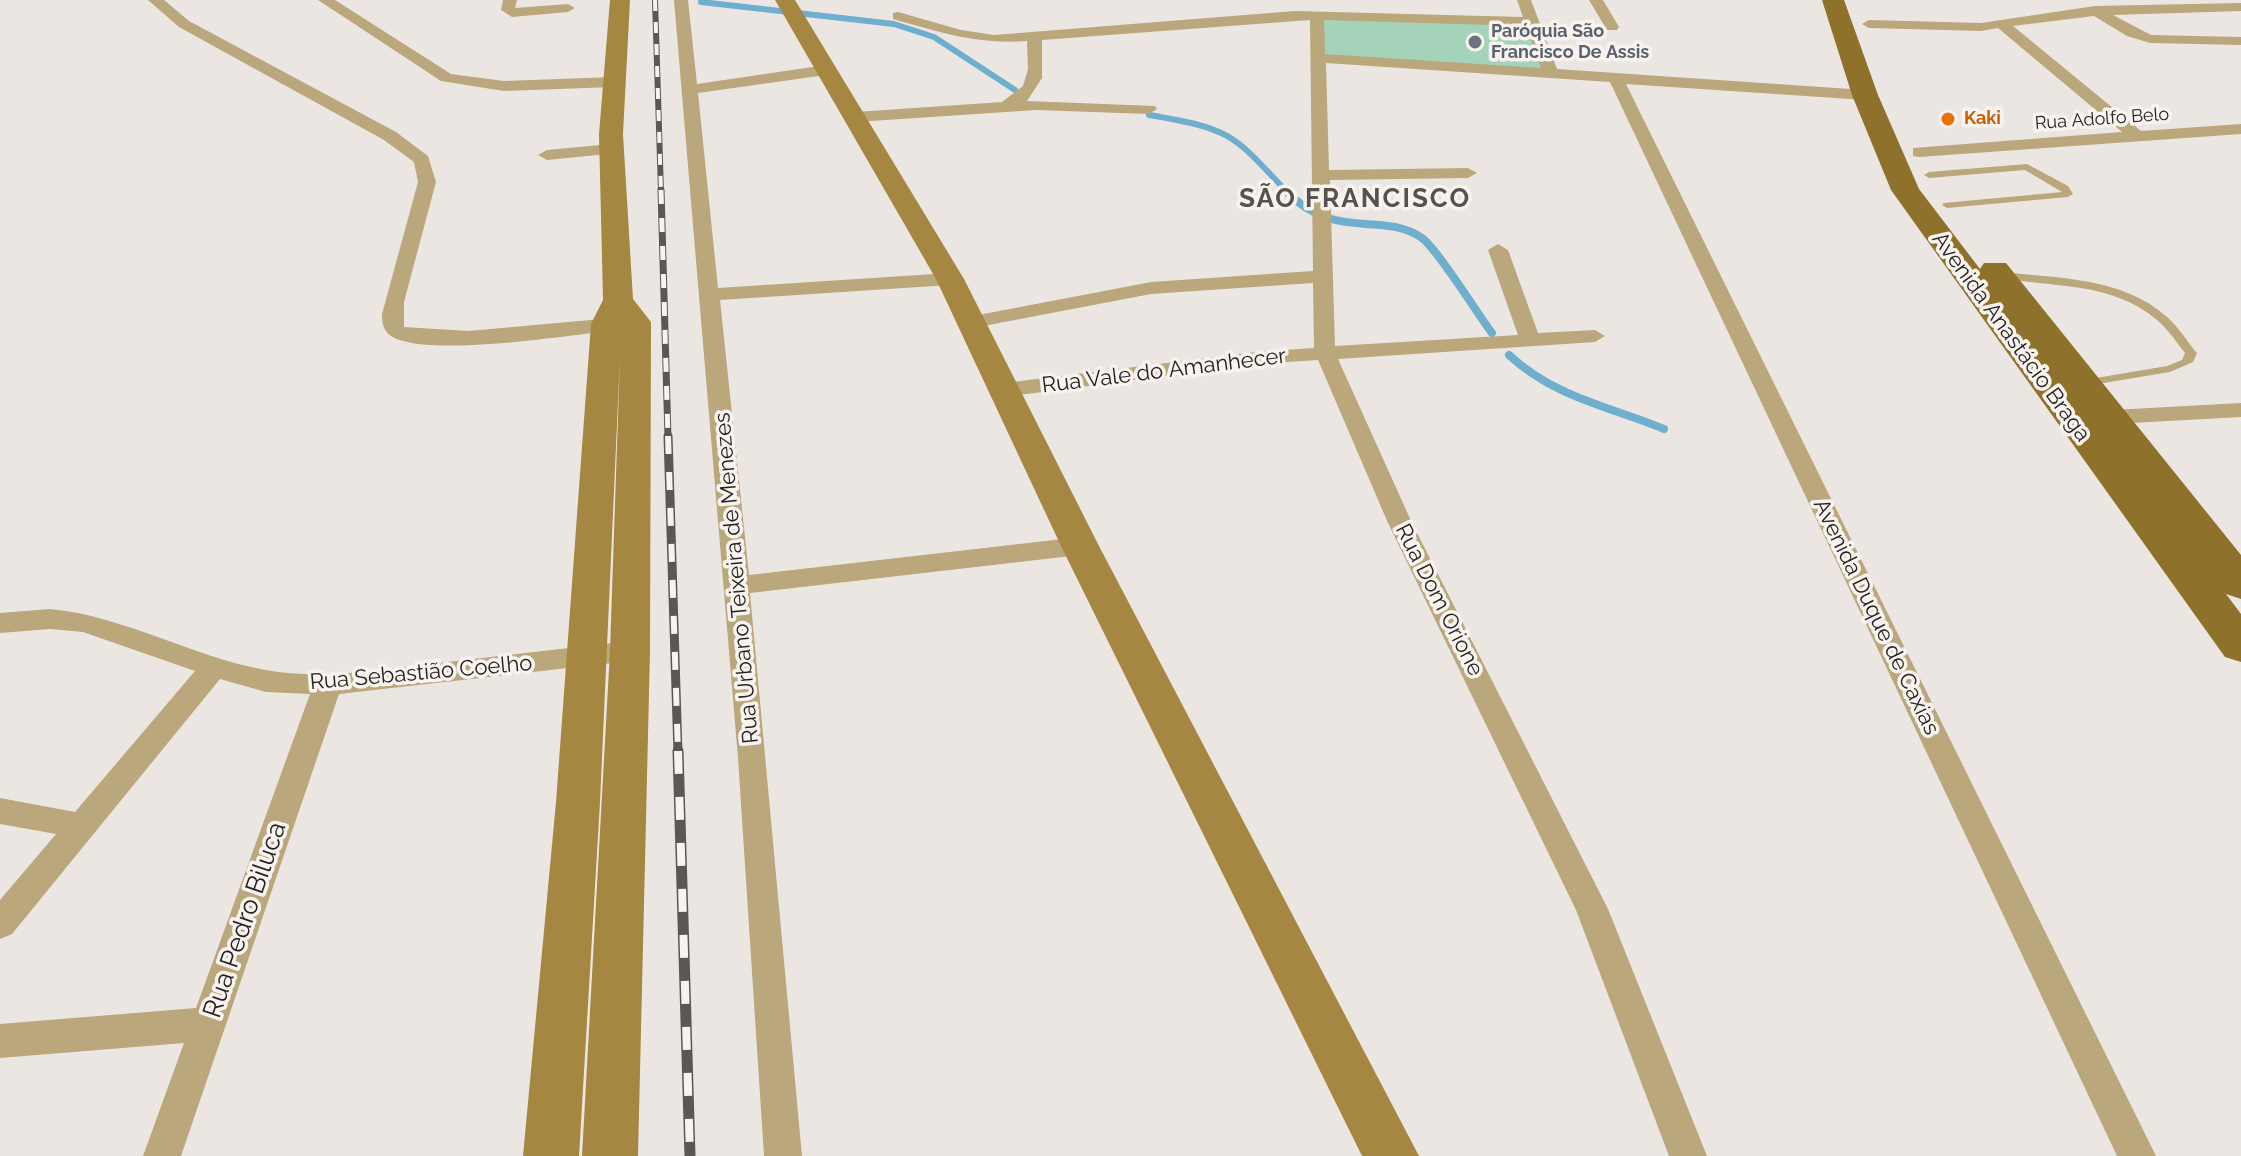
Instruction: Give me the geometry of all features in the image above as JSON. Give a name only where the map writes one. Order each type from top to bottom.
[{"type":"main road","name":"Avenida Anastácio Braga","points":[[1833,0],[1865,95],[1905,190],[2070,419],[2241,646]]},
{"type":"main road","name":"Avenida Anastácio Braga","points":[[1864,12],[1924,163],[1947,205],[2241,584]]},
{"type":"main road","points":[[1949,254],[1991,264]]},
{"type":"street","points":[[155,0],[184,24],[390,136],[422,160],[427,182],[394,302],[391,319],[395,330],[406,337],[445,339],[620,315]]},
{"type":"street","points":[[325,0],[447,78],[504,86],[613,82]]},
{"type":"street","points":[[510,0],[508,10],[512,13],[568,8]]},
{"type":"street","points":[[610,1156],[630,651],[620,315],[611,149],[620,0]]},
{"type":"street","name":"Rua Urbano Teixeira de Menezes","points":[[681,0],[738,585],[783,1156]]},
{"type":"street","points":[[1286,0],[1295,15]]},
{"type":"street","points":[[1524,0],[1550,72]]},
{"type":"street","points":[[1596,0],[1612,27]]},
{"type":"street","points":[[1864,12],[2003,25],[2041,16],[2095,10],[2241,7]]},
{"type":"street","points":[[789,8],[856,117],[973,322],[1080,546],[1391,1156]]},
{"type":"street","points":[[2095,10],[2132,33],[2150,39],[2241,41]]},
{"type":"street","points":[[898,16],[976,37],[1034,37],[1295,15],[1532,22]]},
{"type":"street","name":"Rua Dom Orione","points":[[1317,15],[1325,353],[1400,523],[1592,909],[1688,1156]]},
{"type":"street","points":[[2003,25],[2138,137]]},
{"type":"street","points":[[1007,106],[1027,96],[1034,85],[1037,68],[1034,37]]},
{"type":"street","points":[[1318,58],[1865,95]]},
{"type":"street","points":[[689,90],[826,70]]},
{"type":"street","name":"Avenida Duque de Caxias","points":[[1615,77],[2137,1156]]},
{"type":"street","points":[[856,117],[1007,106],[1149,109]]},
{"type":"street","name":"Rua Adolfo Belo","points":[[1924,163],[2138,137],[2241,129]]},
{"type":"street","points":[[547,155],[611,149]]},
{"type":"street","points":[[1323,175],[1468,173]]},
{"type":"street","points":[[1498,250],[1530,339]]},
{"type":"street","points":[[973,322],[1151,288],[1324,276]]},
{"type":"street","points":[[711,295],[950,279]]},
{"type":"street","points":[[551,1156],[587,656],[620,315]]},
{"type":"street","name":"Rua Vale do Amanhecer","points":[[1004,390],[1174,366],[1595,336]]},
{"type":"street","points":[[2070,419],[2241,410]]},
{"type":"street","points":[[738,585],[1080,546]]},
{"type":"street","name":"Rua Sebastião Coelho","points":[[0,623],[50,619],[85,622],[214,667],[266,681],[328,684],[630,651]]},
{"type":"street","points":[[0,924],[214,667]]},
{"type":"street","name":"Rua Pedro Biluca","points":[[162,1156],[328,684]]},
{"type":"street","points":[[0,811],[82,826]]},
{"type":"street","points":[[0,1041],[208,1024]]},
{"type":"lane","points":[[1924,163],[2027,167],[2065,188],[2068,194],[1947,205]]},
{"type":"lane","points":[[1991,264],[2114,292],[2136,300],[2159,315],[2191,353],[2187,362],[2170,369],[2084,384]]},
{"type":"green space","points":[[1317,16],[1532,22],[1550,72],[1318,58]]},
{"type":"waterway","points":[[701,2],[894,24],[934,37],[1015,90]]},
{"type":"waterway","points":[[1149,115],[1197,125],[1228,137],[1254,157],[1286,190]]},
{"type":"waterway","points":[[1286,190],[1322,216],[1391,226],[1422,238],[1492,333]]},
{"type":"waterway","points":[[1509,355],[1563,391],[1664,429]]},
{"type":"railway","points":[[655,0],[661,192]]},
{"type":"railway","points":[[661,190],[668,438]]},
{"type":"railway","points":[[668,436],[678,753]]},
{"type":"railway","points":[[678,751],[690,1156]]},
{"type":"place","name":"Paróquia São Francisco De Assis","points":[[1475,42]]},
{"type":"place","name":"Kaki","points":[[1948,119]]},
{"type":"district","name":"SÃO FRANCISCO","points":[[1355,199]]}]
